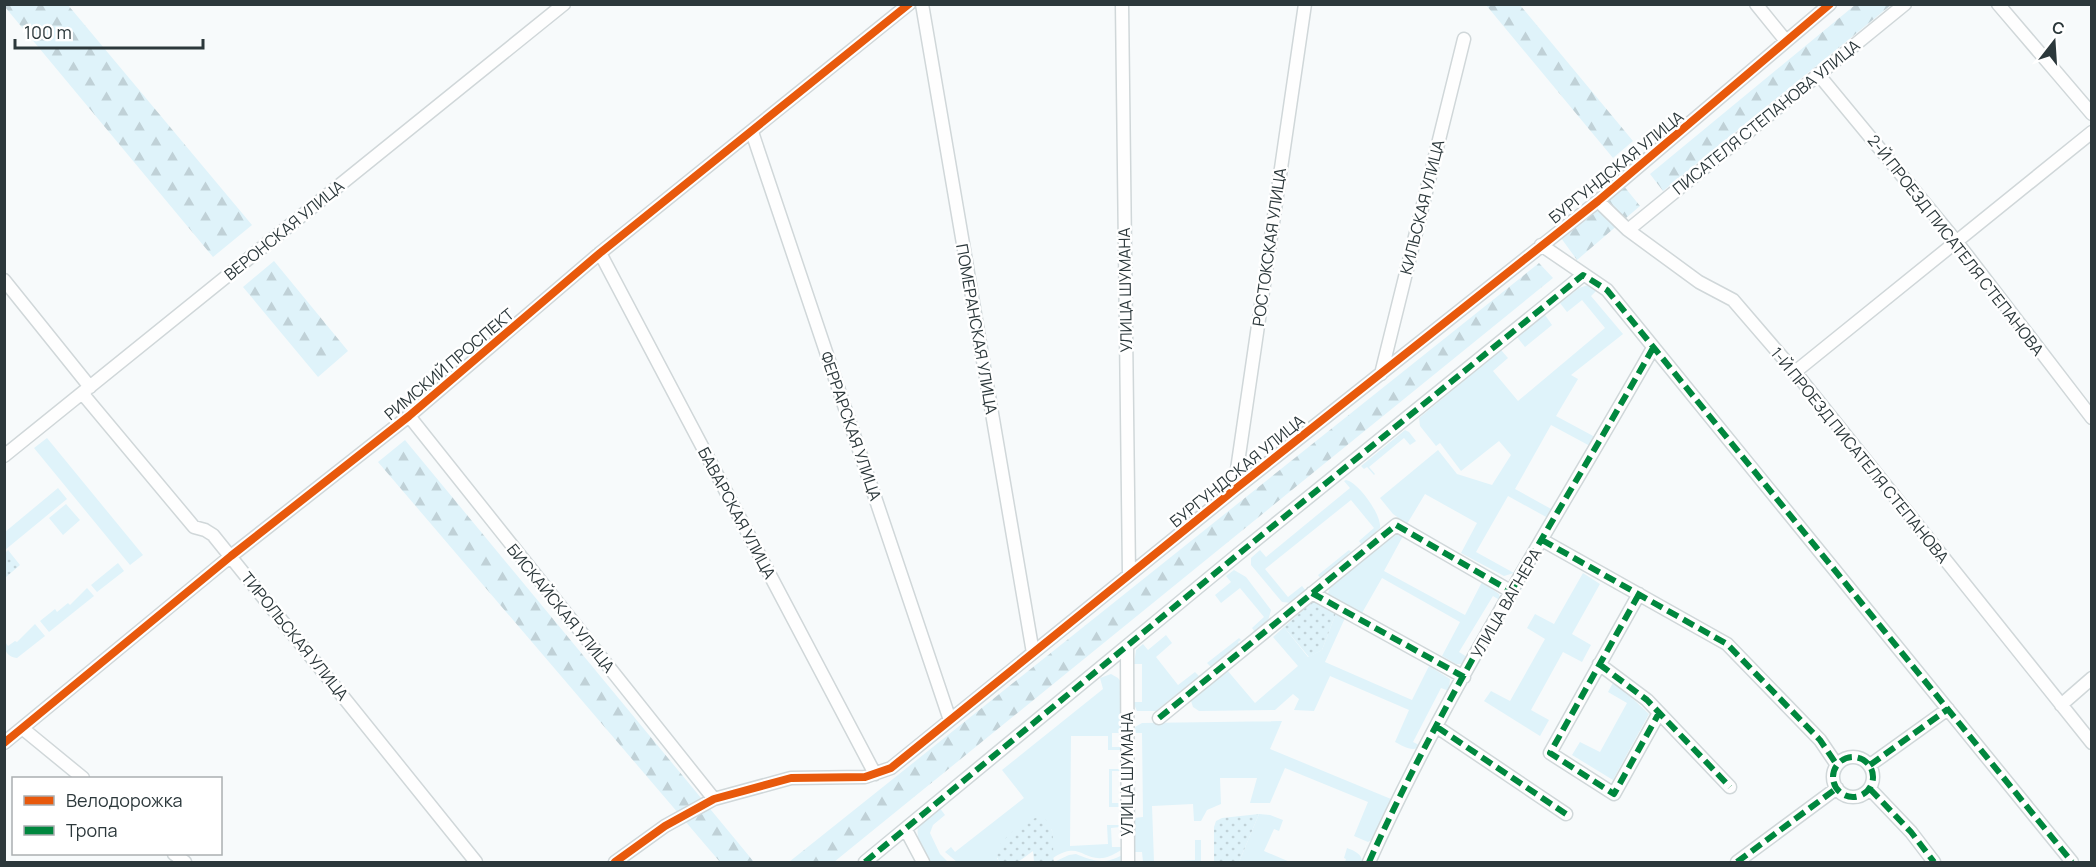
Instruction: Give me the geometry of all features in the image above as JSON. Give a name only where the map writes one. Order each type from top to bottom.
[{"type":"street","name":"ВЕРОНСКАЯ УЛИЦА","points":[[4,456],[564,4]]},
{"type":"street","name":"РИМСКИЙ ПРОСПЕКТ","points":[[4,742],[231,556],[409,416],[600,253],[909,4]]},
{"type":"street","name":"ПОМЕРАНСКАЯ УЛИЦА","points":[[921,4],[1033,653]]},
{"type":"street","name":"УЛИЦА ШУМАНА","points":[[1122,4],[1129,575]]},
{"type":"street","name":"РОСТОКСКАЯ УЛИЦА","points":[[1234,489],[1305,4]]},
{"type":"street","points":[[1756,4],[1786,41]]},
{"type":"street","name":"БУРГУНДСКАЯ УЛИЦА","points":[[615,862],[665,826],[714,799],[791,778],[865,777],[891,768],[1234,489],[1598,201],[1830,4]]},
{"type":"street","name":"ПИСАТЕЛЯ СТЕПАНОВА УЛИЦА","points":[[1628,230],[1905,4]]},
{"type":"street","points":[[1998,4],[2091,114]]},
{"type":"street","name":"КИЛЬСКАЯ УЛИЦА","points":[[1381,374],[1464,39]]},
{"type":"street","name":"2-Й ПРОЕЗД ПИСАТЕЛЯ СТЕПАНОВА","points":[[1818,74],[1956,242],[2091,418]]},
{"type":"street","name":"ФЕРРАРСКАЯ УЛИЦА","points":[[752,132],[950,720]]},
{"type":"street","points":[[1795,372],[2091,132]]},
{"type":"street","name":"1-Й ПРОЕЗД ПИСАТЕЛЯ СТЕПАНОВА","points":[[1598,201],[1628,230],[1699,282],[1733,300],[1795,372],[2091,743]]},
{"type":"street","points":[[1541,245],[1607,290],[2072,862]]},
{"type":"street","name":"БАВАРСКАЯ УЛИЦА","points":[[600,253],[875,774]]},
{"type":"street","points":[[865,862],[1236,556],[1583,275]]},
{"type":"street","name":"ТИРОЛЬСКАЯ УЛИЦА","points":[[4,280],[86,390],[194,527],[210,532],[231,556],[476,862]]},
{"type":"street","name":"УЛИЦА ВАГНЕРА","points":[[1369,862],[1417,762],[1653,348]]},
{"type":"street","name":"БИСКАЙСКАЯ УЛИЦА","points":[[409,416],[714,799]]},
{"type":"street","points":[[1159,718],[1396,525],[1512,592]]},
{"type":"street","points":[[1542,540],[1727,644],[1820,740],[1837,765]]},
{"type":"street","points":[[1312,592],[1464,677]]},
{"type":"street","points":[[1639,594],[1550,753],[1614,794],[1659,713]]},
{"type":"street","name":"УЛИЦА ШУМАНА","points":[[1126,648],[1128,862]]},
{"type":"street","points":[[1599,664],[1647,700],[1730,787]]},
{"type":"street","points":[[2061,705],[2091,678]]},
{"type":"street","points":[[1870,765],[1948,709]]},
{"type":"street","points":[[1437,727],[1566,814]]},
{"type":"street","points":[[22,728],[82,777]]},
{"type":"street","points":[[1854,756],[1870,765],[1874,777],[1870,789],[1860,796],[1853,797],[1837,789],[1833,776],[1837,765],[1842,760],[1854,756]]},
{"type":"street","points":[[1737,862],[1837,789]]},
{"type":"street","points":[[1870,789],[1911,832],[1932,862]]},
{"type":"street","points":[[906,830],[923,862]]},
{"type":"green space","points":[[4,5],[68,5],[252,225],[213,257]]},
{"type":"green space","points":[[1486,5],[1520,5],[1633,141],[1613,158]]},
{"type":"green space","points":[[1855,5],[1891,5],[1663,191],[1650,174]]},
{"type":"green space","points":[[1623,185],[1640,206],[1577,260],[1561,238]]},
{"type":"green space","points":[[274,261],[348,351],[318,377],[243,287]]},
{"type":"green space","points":[[1539,263],[1553,278],[834,862],[789,862]]},
{"type":"green space","points":[[1588,285],[1598,289],[1591,296],[1623,334],[1571,375],[1578,379],[1556,416],[1595,437],[1590,446],[1551,425],[1515,489],[1553,510],[1548,518],[1508,496],[1476,552],[1514,573],[1504,576],[1461,553],[1477,523],[1425,494],[1407,524],[1393,514],[1380,498],[1438,450],[1457,474],[1492,485],[1511,455],[1499,441],[1461,471],[1440,443],[1436,446],[1420,426],[1419,418],[1501,350],[1508,358],[1493,371],[1518,401],[1605,328],[1582,300],[1567,312],[1560,303],[1579,288]]},
{"type":"green space","points":[[1545,315],[1552,325],[1525,347],[1517,337]]},
{"type":"green space","points":[[1405,430],[1416,441],[1410,445],[1404,438],[1369,467],[1374,475],[1367,467],[1364,469],[1361,466]]},
{"type":"green space","points":[[47,438],[143,555],[130,565],[34,448]]},
{"type":"green space","points":[[405,440],[754,862],[720,862],[378,462]]},
{"type":"green space","points":[[1344,481],[1357,487],[1368,500],[1380,522],[1380,528],[1362,545],[1359,541],[1374,528],[1351,500],[1265,569],[1288,597],[1302,586],[1306,591],[1292,603],[1282,602],[1251,565],[1251,558],[1260,550],[1266,557],[1350,488]]},
{"type":"green space","points":[[58,488],[67,499],[5,550],[5,532]]},
{"type":"green space","points":[[66,504],[80,520],[63,535],[49,518]]},
{"type":"green space","points":[[1397,533],[1403,536],[1384,571],[1465,615],[1482,582],[1499,594],[1501,601],[1493,596],[1459,652],[1467,657],[1462,664],[1456,664],[1442,656],[1460,622],[1382,578],[1362,613],[1328,594],[1330,586]]},
{"type":"green space","points":[[8,550],[20,565],[5,578],[5,553]]},
{"type":"green space","points":[[1349,550],[1351,552],[1349,556],[1321,579],[1318,575]]},
{"type":"green space","points":[[118,563],[124,571],[97,592],[91,585]]},
{"type":"green space","points":[[1234,570],[1246,577],[1271,610],[1268,621],[1255,632],[1252,628],[1264,617],[1240,588],[1221,603],[1215,595],[1231,582],[1226,576]]},
{"type":"green space","points":[[1583,573],[1600,584],[1572,634],[1591,645],[1582,662],[1563,652],[1531,710],[1549,720],[1540,736],[1484,701],[1491,691],[1510,701],[1545,639],[1527,628],[1535,614],[1554,624]]},
{"type":"green space","points":[[87,588],[94,596],[49,632],[40,621],[55,609],[57,612],[68,603],[70,605]]},
{"type":"green space","points":[[1311,603],[1317,603],[1336,613],[1322,650],[1309,657],[1284,627]]},
{"type":"green space","points":[[1336,613],[1345,618],[1325,662],[1412,700],[1429,666],[1450,679],[1449,691],[1441,688],[1413,742],[1421,746],[1418,748],[1411,749],[1395,742],[1409,710],[1330,676],[1314,711],[1294,710],[1299,699],[1293,694],[1275,710],[1199,711],[1193,707],[1191,701],[1193,698],[1227,670],[1255,703],[1298,666],[1273,637],[1284,627],[1308,657],[1322,650]]},
{"type":"green space","points":[[35,624],[45,636],[17,658],[9,655],[5,642],[8,646],[17,642]]},
{"type":"green space","points":[[1166,635],[1172,643],[1156,657],[1178,685],[1195,672],[1199,676],[1156,711],[1137,711],[1133,702],[1142,702],[1142,664],[1134,664],[1136,650],[1143,644],[1148,650]]},
{"type":"green space","points":[[1239,638],[1241,640],[1239,644],[1211,667],[1207,663]]},
{"type":"green space","points":[[1111,674],[1121,682],[1121,733],[1112,733],[1112,747],[1121,747],[1121,750],[1108,750],[1108,736],[1071,736],[1070,846],[1108,844],[1107,825],[1119,825],[1120,827],[1111,828],[1112,847],[1121,847],[1121,850],[1103,858],[1069,851],[1053,858],[1052,829],[997,858],[999,862],[957,862],[945,852],[951,847],[955,852],[1024,798],[1002,770],[1103,689],[1100,678]]},
{"type":"green space","points":[[1614,681],[1649,714],[1613,780],[1572,755],[1580,742],[1600,752],[1627,703],[1608,692]]},
{"type":"green space","points":[[1282,721],[1270,749],[1391,799],[1374,839],[1368,842],[1354,836],[1368,802],[1285,768],[1270,803],[1250,803],[1257,778],[1220,778],[1221,804],[1207,810],[1201,821],[1194,821],[1193,804],[1152,806],[1154,862],[1143,862],[1142,852],[1134,852],[1133,818],[1143,817],[1142,733],[1133,733],[1135,727],[1142,723]]},
{"type":"green space","points":[[1109,769],[1121,769],[1121,771],[1112,771],[1112,803],[1121,803],[1122,807],[1109,807]]},
{"type":"green space","points":[[939,807],[945,815],[933,825],[930,833],[940,854],[948,862],[930,862],[920,844],[918,829],[919,824]]},
{"type":"green space","points":[[1259,814],[1283,820],[1279,831],[1274,829],[1264,851],[1290,862],[1239,862]]},
{"type":"green space","points":[[1259,814],[1239,862],[1214,862],[1216,821],[1222,818]]},
{"type":"green space","points":[[1038,817],[1045,819],[1052,829],[1054,862],[1034,862],[1033,851],[1018,862],[999,862],[996,853],[1007,836]]},
{"type":"green space","points":[[1195,840],[1201,840],[1201,862],[1154,862],[1195,860]]},
{"type":"green space","points":[[1347,848],[1359,855],[1362,862],[1345,862]]},
{"type":"green space","points":[[1076,854],[1099,861],[1110,860],[1122,855],[1122,862],[1054,862]]},
{"type":"marked path","points":[[865,862],[1236,556],[1583,275],[1607,290],[2072,862]]},
{"type":"marked path","points":[[1369,862],[1400,796],[1469,666],[1653,348]]},
{"type":"marked path","points":[[1159,718],[1396,525],[1512,592]]},
{"type":"marked path","points":[[1542,540],[1727,644],[1820,740],[1837,765]]},
{"type":"marked path","points":[[1312,593],[1464,677]]},
{"type":"marked path","points":[[1639,594],[1550,753],[1614,794],[1659,713]]},
{"type":"marked path","points":[[1599,664],[1647,700],[1730,787]]},
{"type":"marked path","points":[[1870,765],[1948,709]]},
{"type":"marked path","points":[[1437,727],[1566,814]]},
{"type":"marked path","points":[[1853,757],[1867,763],[1873,777],[1867,791],[1853,797],[1839,791],[1833,777],[1839,763],[1853,757]]},
{"type":"marked path","points":[[1737,862],[1837,788]]},
{"type":"marked path","points":[[1870,789],[1911,832],[1934,862]]},
{"type":"cycle path","points":[[4,743],[231,556],[409,416],[600,253],[909,4]]},
{"type":"cycle path","points":[[615,862],[665,826],[714,799],[791,778],[865,777],[891,768],[1234,490],[1598,201],[1830,4]]}]
